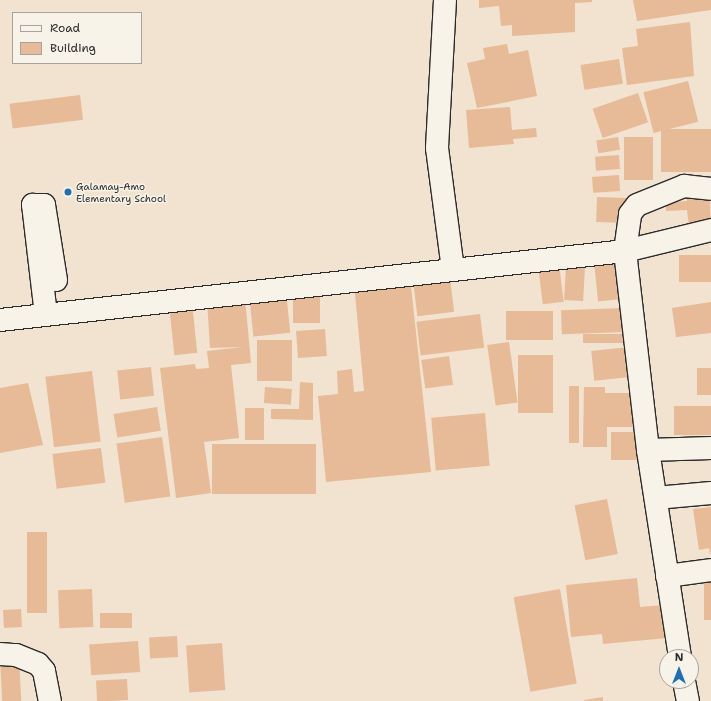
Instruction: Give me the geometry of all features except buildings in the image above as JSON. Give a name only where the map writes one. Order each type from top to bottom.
[{"type":"street","points":[[445,0],[437,148],[453,269]]},
{"type":"street","points":[[679,649],[648,450],[625,251],[630,214],[638,205],[684,186],[711,189]]},
{"type":"street","points":[[46,315],[33,205],[44,205],[56,280]]},
{"type":"street","points":[[0,320],[625,251],[711,230]]},
{"type":"street","points":[[648,450],[711,448]]},
{"type":"street","points":[[656,498],[711,493]]},
{"type":"street","points":[[667,576],[711,570]]},
{"type":"street","points":[[0,654],[16,655],[38,664],[44,671],[50,701]]},
{"type":"street","points":[[686,689],[688,701]]},
{"type":"place","name":"Galamay-Amo Elementary School","points":[[68,192]]}]
